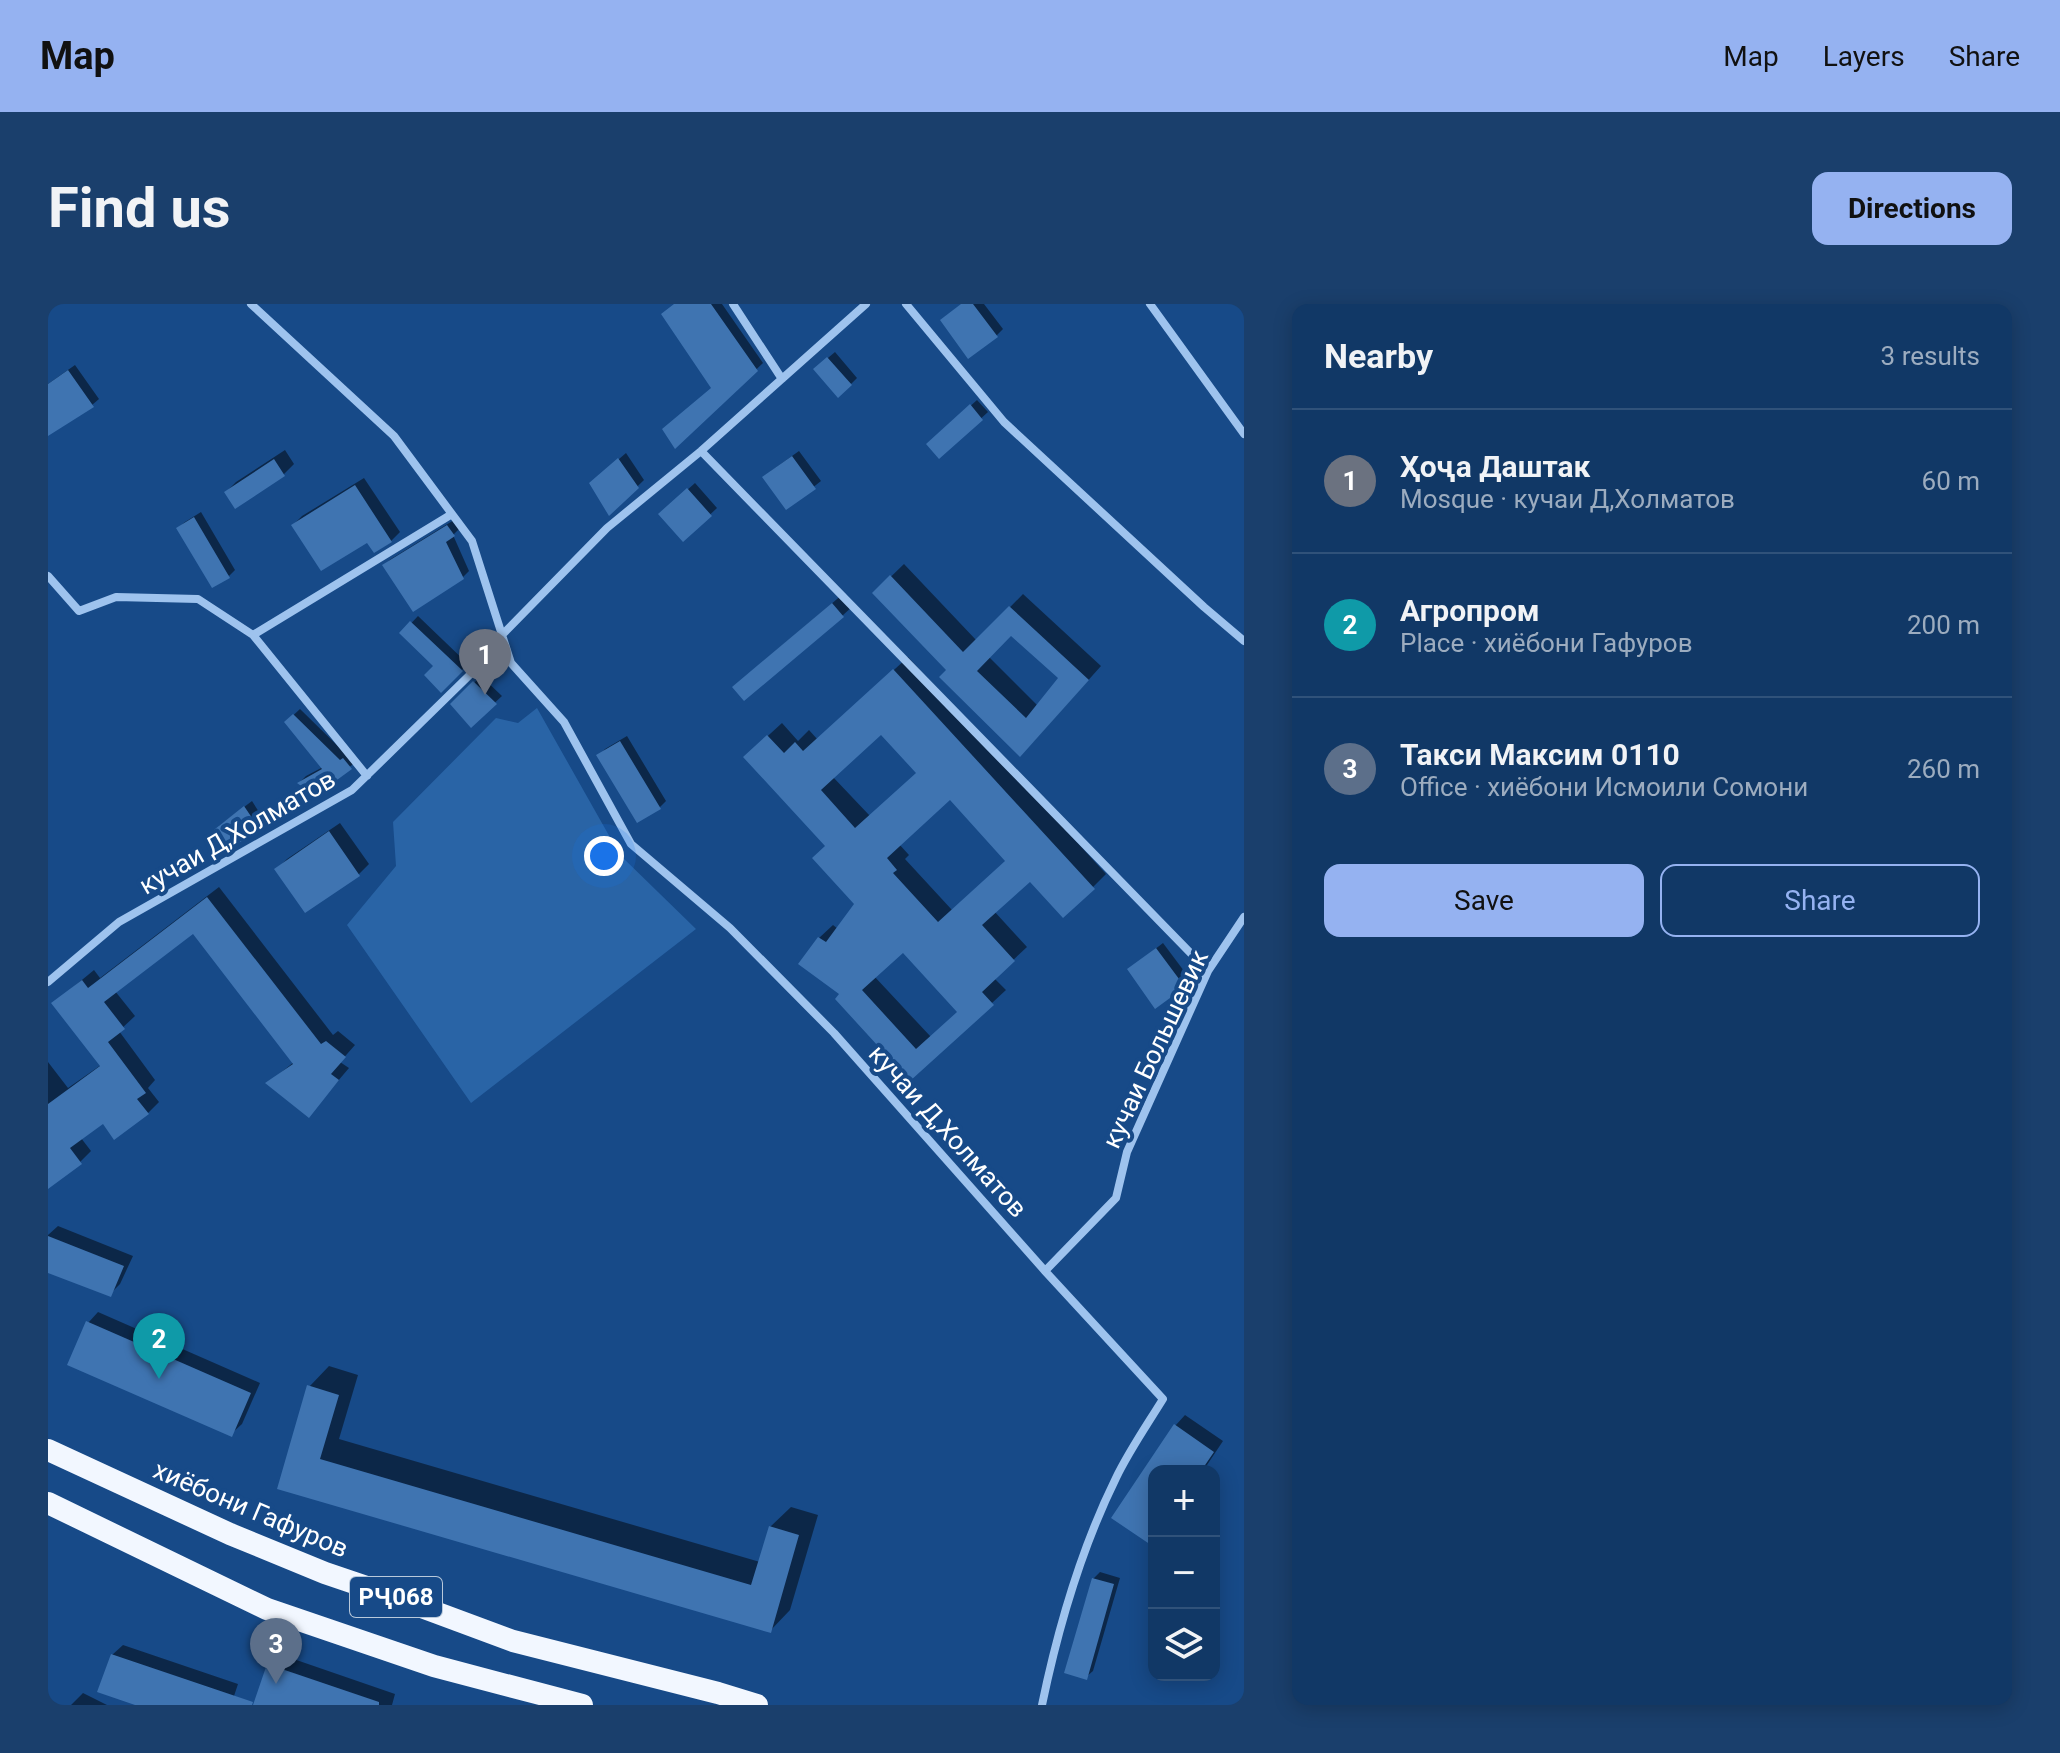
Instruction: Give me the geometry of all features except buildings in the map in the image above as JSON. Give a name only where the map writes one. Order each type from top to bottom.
[{"type":"highway","name":"хиёбони Гафуров","points":[[48,1450],[271,1551],[513,1641],[717,1699],[757,1705]]},
{"type":"highway","name":"РҶ068","points":[[48,1503],[267,1609],[434,1666],[582,1705]]},
{"type":"street","points":[[251,304],[394,436],[472,541],[502,635]]},
{"type":"street","points":[[733,304],[782,379]]},
{"type":"street","name":"кучаи Д,Холматов","points":[[48,982],[119,922],[352,790],[486,659],[502,635],[607,528],[701,451],[866,304]]},
{"type":"street","points":[[906,304],[1004,422],[1244,641]]},
{"type":"street","points":[[1150,304],[1244,434]]},
{"type":"street","points":[[701,451],[1208,971]]},
{"type":"street","points":[[253,635],[452,514]]},
{"type":"street","points":[[48,576],[79,611],[116,597],[198,599],[253,635],[367,776]]},
{"type":"street","name":"кучаи Д,Холматов","points":[[502,635],[511,663],[564,722],[631,844],[730,928],[834,1033],[1163,1399],[1116,1477],[1077,1571],[1042,1705]]},
{"type":"street","name":"кучаи Большевик","points":[[1045,1271],[1116,1198],[1127,1152],[1208,971],[1244,917]]},
{"type":"shaded area","points":[[537,708],[620,855],[696,929],[471,1103],[347,925],[396,866],[393,822],[496,718],[518,723]]},
{"type":"place","name":"Ҳоҷа Даштак","points":[[485,695]]},
{"type":"place","name":"Агропром","points":[[159,1379]]},
{"type":"place","name":"Такси Максим 0110","points":[[276,1684]]}]
